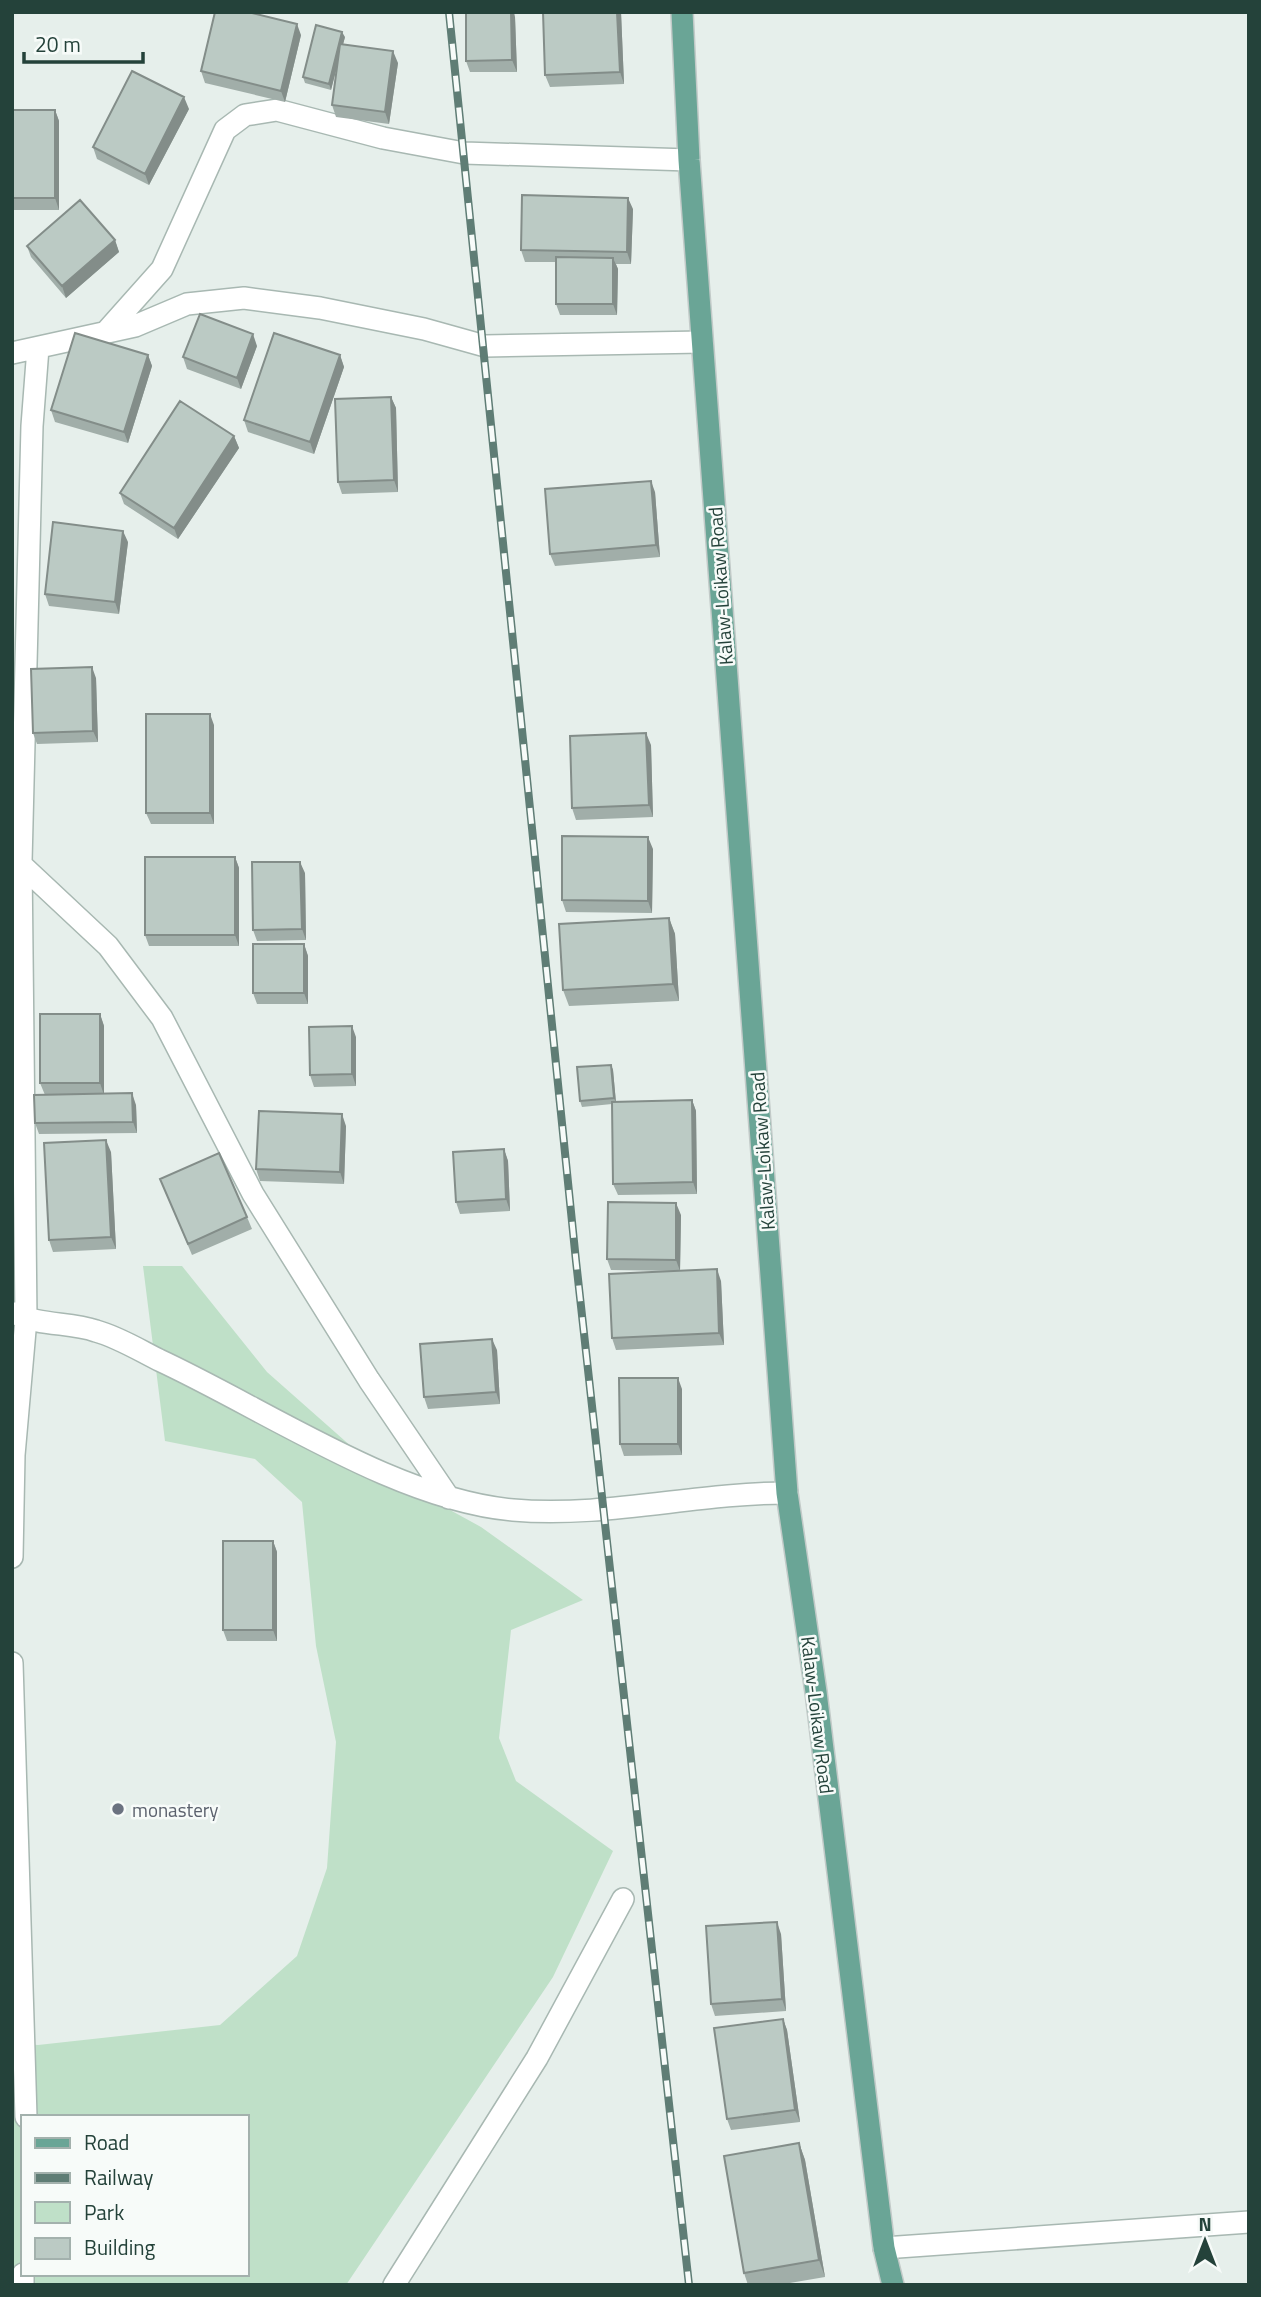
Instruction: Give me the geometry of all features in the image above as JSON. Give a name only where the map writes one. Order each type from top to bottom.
[{"type":"main road","name":"Kalaw-Loikaw Road","points":[[682,12],[689,160],[787,1493],[816,1692],[884,2248],[893,2285]]},
{"type":"street","points":[[105,332],[162,269],[225,130],[245,115],[277,110],[383,138],[464,153],[689,160]]},
{"type":"street","points":[[12,353],[135,326],[187,304],[243,298],[320,308],[424,329],[485,346],[702,342]]},
{"type":"street","points":[[12,1557],[19,1316],[17,860],[32,426],[38,348]]},
{"type":"street","points":[[17,860],[108,946],[162,1018],[253,1194],[369,1380],[449,1498]]},
{"type":"street","points":[[19,1316],[96,1331],[182,1370],[361,1462],[449,1498],[513,1510],[603,1509],[738,1493],[787,1493]]},
{"type":"street","points":[[12,1663],[17,1910],[26,2115]]},
{"type":"street","points":[[394,2285],[537,2058],[623,1899]]},
{"type":"street","points":[[884,2248],[1249,2222]]},
{"type":"green space","points":[[143,1266],[182,1266],[267,1372],[379,1471],[481,1527],[583,1600],[511,1630],[499,1738],[516,1781],[613,1851],[553,1977],[346,2285],[12,2285],[12,2043],[38,2045],[220,2025],[297,1956],[327,1868],[336,1742],[316,1646],[302,1502],[255,1459],[165,1441]]},
{"type":"building","points":[[215,12],[248,12],[297,24],[281,91],[201,71]]},
{"type":"building","points":[[466,12],[511,12],[512,60],[466,61]]},
{"type":"building","points":[[543,12],[617,12],[620,72],[545,75]]},
{"type":"building","points":[[316,25],[342,32],[329,84],[303,77]]},
{"type":"building","points":[[340,44],[393,51],[385,112],[332,105]]},
{"type":"building","points":[[132,71],[184,97],[145,174],[93,147]]},
{"type":"building","points":[[12,110],[55,110],[55,198],[12,198]]},
{"type":"building","points":[[522,195],[628,198],[627,252],[521,250]]},
{"type":"building","points":[[80,200],[115,240],[62,286],[27,246]]},
{"type":"building","points":[[556,257],[613,258],[613,304],[556,304]]},
{"type":"building","points":[[200,314],[253,334],[237,378],[183,357]]},
{"type":"building","points":[[75,333],[148,355],[124,432],[51,410]]},
{"type":"building","points":[[274,333],[340,355],[310,442],[244,420]]},
{"type":"building","points":[[391,397],[394,480],[338,482],[335,399]]},
{"type":"building","points":[[180,401],[234,436],[174,528],[120,493]]},
{"type":"building","points":[[651,481],[656,545],[550,554],[545,489]]},
{"type":"building","points":[[53,522],[123,531],[115,602],[45,594]]},
{"type":"building","points":[[92,667],[93,731],[33,733],[31,669]]},
{"type":"building","points":[[146,714],[210,714],[210,813],[146,813]]},
{"type":"building","points":[[646,733],[649,805],[572,808],[570,736]]},
{"type":"building","points":[[562,836],[648,837],[648,901],[562,900]]},
{"type":"building","points":[[145,857],[235,857],[235,935],[145,935]]},
{"type":"building","points":[[252,862],[300,862],[302,929],[253,930]]},
{"type":"building","points":[[669,918],[673,984],[563,990],[559,924]]},
{"type":"building","points":[[253,944],[304,944],[304,993],[253,993]]},
{"type":"building","points":[[40,1014],[100,1014],[100,1083],[40,1083]]},
{"type":"building","points":[[352,1026],[352,1074],[310,1075],[309,1027]]},
{"type":"building","points":[[611,1065],[614,1098],[580,1101],[577,1067]]},
{"type":"building","points":[[132,1093],[133,1122],[35,1123],[34,1095]]},
{"type":"building","points":[[692,1100],[693,1182],[613,1184],[612,1102]]},
{"type":"building","points":[[259,1111],[342,1114],[340,1172],[256,1169]]},
{"type":"building","points":[[106,1140],[111,1237],[49,1240],[44,1143]]},
{"type":"building","points":[[504,1149],[506,1199],[456,1202],[453,1152]]},
{"type":"building","points":[[219,1153],[247,1217],[188,1244],[160,1179]]},
{"type":"building","points":[[608,1202],[676,1203],[676,1260],[607,1259]]},
{"type":"building","points":[[717,1269],[719,1333],[612,1338],[609,1274]]},
{"type":"building","points":[[492,1339],[496,1392],[424,1397],[420,1344]]},
{"type":"building","points":[[619,1378],[678,1378],[678,1444],[620,1444]]},
{"type":"building","points":[[223,1541],[273,1541],[273,1630],[223,1630]]},
{"type":"building","points":[[777,1922],[782,1999],[711,2004],[706,1926]]},
{"type":"building","points":[[783,2019],[795,2110],[727,2119],[714,2028]]},
{"type":"building","points":[[799,2143],[819,2260],[744,2273],[724,2156]]},
{"type":"railway","points":[[449,12],[576,1261],[689,2285]]},
{"type":"place","name":"monastery","points":[[118,1809]]}]
